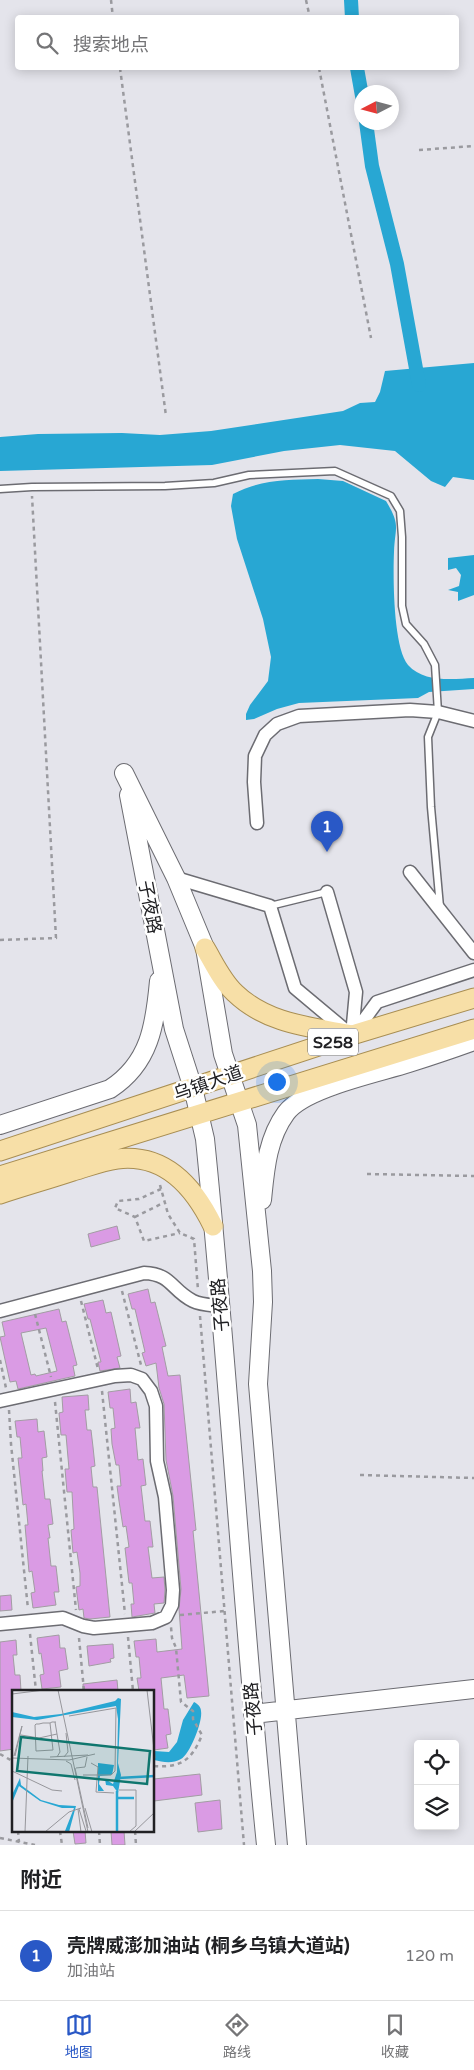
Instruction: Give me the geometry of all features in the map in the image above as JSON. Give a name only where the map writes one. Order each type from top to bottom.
[{"type":"main road","name":"子夜路","points":[[266,1845],[204,1139],[193,1088],[174,1028],[124,773],[176,878],[205,948],[218,1034],[229,1076],[240,1100],[247,1125],[263,1302],[258,1384],[297,1845]]},
{"type":"main road","points":[[205,948],[220,974],[234,992],[250,1005],[290,1024],[352,1035]]},
{"type":"main road","points":[[0,1125],[102,1092],[124,1080],[136,1065],[150,1039],[161,963]]},
{"type":"main road","name":"乌镇大道","points":[[0,1151],[352,1035],[474,998]]},
{"type":"main road","name":"乌镇大道","points":[[0,1176],[474,1029]]},
{"type":"main road","points":[[258,1233],[272,1139],[287,1111],[299,1101],[315,1094],[474,1041]]},
{"type":"main road","points":[[0,1194],[117,1159],[144,1160],[174,1173],[196,1195],[212,1226]]},
{"type":"main road","points":[[253,1714],[474,1689]]},
{"type":"street","points":[[257,823],[254,782],[255,756],[265,735],[277,724],[299,716],[410,710],[438,712],[474,721]]},
{"type":"street","points":[[410,872],[474,953]]},
{"type":"street","points":[[176,878],[270,906],[295,988],[352,1035]]},
{"type":"street","points":[[327,892],[356,992],[352,1035]]},
{"type":"street","points":[[352,1035],[377,1002],[474,970]]},
{"type":"street","points":[[0,1311],[144,1273],[156,1273],[170,1282],[184,1296],[199,1304],[220,1306]]},
{"type":"street","points":[[0,1624],[63,1618],[94,1628],[152,1623],[166,1617],[172,1604],[165,1497],[157,1461],[156,1406],[151,1391],[142,1379],[131,1375],[4,1400]]},
{"type":"lane","points":[[0,489],[165,486],[214,483],[249,475],[335,471],[391,496],[400,511],[402,606],[406,624],[424,644],[435,665],[438,712],[428,737],[431,807],[441,911]]},
{"type":"lane","points":[[270,906],[327,892]]},
{"type":"path","points":[[111,0],[113,15]]},
{"type":"path","points":[[306,0],[309,15]]},
{"type":"path","points":[[120,70],[166,416]]},
{"type":"path","points":[[319,70],[371,338]]},
{"type":"path","points":[[419,150],[474,146]]},
{"type":"path","points":[[0,940],[56,938],[32,487]]},
{"type":"path","points":[[159,1165],[161,1189],[168,1214],[180,1233],[194,1239],[244,1845]]},
{"type":"path","points":[[367,1174],[474,1176]]},
{"type":"path","points":[[161,1189],[139,1199],[118,1201],[115,1208],[135,1217],[144,1242],[180,1233]]},
{"type":"path","points":[[135,1217],[165,1202]]},
{"type":"path","points":[[118,1279],[141,1364],[142,1379]]},
{"type":"path","points":[[78,1290],[100,1380],[133,1690]]},
{"type":"path","points":[[32,1303],[54,1390],[84,1690]]},
{"type":"path","points":[[0,1360],[11,1444],[36,1690]]},
{"type":"path","points":[[360,1475],[474,1478]]},
{"type":"path","points":[[155,1766],[177,1765],[188,1759],[202,1735],[193,1719],[193,1711],[181,1702],[176,1648],[172,1638],[171,1626],[166,1617],[225,1611]]},
{"type":"path","points":[[0,1754],[12,1761]]},
{"type":"path","points":[[18,1832],[19,1842]]},
{"type":"path","points":[[60,1832],[62,1845]]},
{"type":"path","points":[[99,1832],[100,1845]]},
{"type":"path","points":[[135,1832],[136,1845]]},
{"type":"path","points":[[0,1838],[34,1845]]},
{"type":"water","points":[[474,363],[474,480],[453,477],[445,487],[431,481],[395,451],[340,445],[284,451],[212,465],[0,471],[0,437],[38,434],[122,433],[160,435],[211,431],[343,411],[360,403],[375,402],[380,392],[385,371]]},
{"type":"water","points":[[318,479],[343,481],[386,501],[394,516],[396,526],[394,594],[399,643],[403,656],[408,665],[422,675],[439,679],[474,678],[474,689],[429,692],[418,698],[299,703],[246,720],[246,714],[250,705],[268,681],[271,657],[263,619],[237,539],[231,506],[233,494],[264,483]]},
{"type":"water","points":[[474,555],[474,595],[458,601],[458,592],[448,590],[459,586],[461,575],[456,568],[448,570],[448,558]]},
{"type":"water","points":[[194,1702],[200,1707],[201,1716],[198,1729],[185,1756],[174,1762],[155,1760],[155,1751],[169,1752],[177,1742],[183,1720]]},
{"type":"building","points":[[117,1226],[120,1239],[91,1247],[88,1234]]},
{"type":"building","points":[[148,1289],[151,1303],[155,1302],[166,1346],[162,1347],[168,1376],[180,1375],[196,1530],[193,1531],[209,1696],[187,1698],[184,1675],[161,1678],[164,1709],[168,1709],[171,1734],[166,1735],[168,1748],[155,1750],[155,1690],[139,1690],[137,1678],[141,1678],[139,1657],[136,1657],[134,1641],[156,1639],[157,1652],[182,1649],[179,1609],[181,1589],[173,1496],[166,1460],[164,1404],[159,1388],[156,1363],[146,1366],[142,1353],[145,1352],[135,1309],[132,1309],[128,1294]]},
{"type":"building","points":[[103,1300],[106,1313],[111,1312],[121,1356],[117,1357],[120,1368],[100,1371],[98,1362],[101,1362],[90,1319],[88,1319],[84,1304]]},
{"type":"building","points":[[59,1309],[62,1322],[66,1321],[77,1365],[73,1366],[75,1376],[18,1389],[16,1381],[10,1382],[0,1337],[5,1336],[2,1322]],"holes":[[[46,1328],[57,1371],[36,1376],[35,1374],[31,1375],[21,1333]]]},
{"type":"building","points":[[130,1389],[131,1403],[136,1402],[140,1428],[135,1428],[138,1460],[143,1459],[146,1485],[141,1486],[145,1521],[150,1521],[153,1547],[148,1547],[152,1578],[164,1577],[165,1590],[164,1603],[154,1604],[155,1613],[132,1617],[131,1604],[134,1604],[132,1583],[129,1583],[125,1548],[129,1547],[126,1526],[123,1527],[119,1501],[117,1486],[121,1486],[119,1465],[116,1465],[112,1444],[111,1429],[115,1428],[113,1408],[110,1408],[108,1392]]},
{"type":"building","points":[[88,1395],[89,1410],[85,1410],[87,1430],[91,1430],[95,1466],[91,1467],[93,1487],[97,1487],[110,1617],[90,1619],[84,1618],[83,1609],[79,1610],[76,1587],[80,1586],[80,1573],[77,1552],[73,1553],[71,1530],[74,1529],[72,1492],[67,1492],[65,1469],[69,1469],[66,1435],[61,1435],[59,1413],[63,1412],[62,1397]]},
{"type":"building","points":[[37,1419],[38,1432],[44,1431],[47,1457],[42,1458],[42,1471],[45,1499],[50,1499],[53,1524],[48,1525],[50,1538],[48,1538],[51,1566],[56,1566],[59,1592],[54,1592],[56,1605],[33,1608],[31,1593],[35,1592],[32,1571],[29,1572],[25,1525],[28,1525],[26,1504],[23,1505],[18,1458],[22,1458],[20,1437],[17,1437],[15,1421]]},
{"type":"building","points":[[11,1595],[12,1610],[0,1611],[0,1596]]},
{"type":"building","points":[[59,1635],[60,1648],[65,1648],[68,1669],[59,1671],[61,1687],[42,1689],[40,1675],[44,1674],[37,1638]]},
{"type":"building","points":[[16,1640],[17,1655],[13,1655],[15,1675],[20,1675],[21,1690],[12,1690],[12,1749],[0,1751],[0,1642]]},
{"type":"building","points":[[113,1644],[114,1658],[110,1659],[111,1662],[89,1666],[87,1646]]},
{"type":"building","points":[[117,1680],[118,1690],[83,1690],[83,1684]]},
{"type":"building","points":[[200,1774],[202,1795],[155,1801],[155,1779]]},
{"type":"building","points":[[220,1800],[222,1829],[198,1832],[195,1803]]},
{"type":"building","points":[[73,1832],[85,1832],[86,1843],[75,1844]]},
{"type":"building","points":[[111,1832],[124,1832],[125,1845],[112,1845]]},
{"type":"waterway","points":[[351,0],[352,15]]},
{"type":"waterway","points":[[357,70],[360,85]]},
{"type":"waterway","points":[[367,130],[372,166],[397,264],[419,385]]},
{"type":"place","name":"壳牌威澎加油站 (桐乡乌镇大道站)","points":[[327,852]]}]
